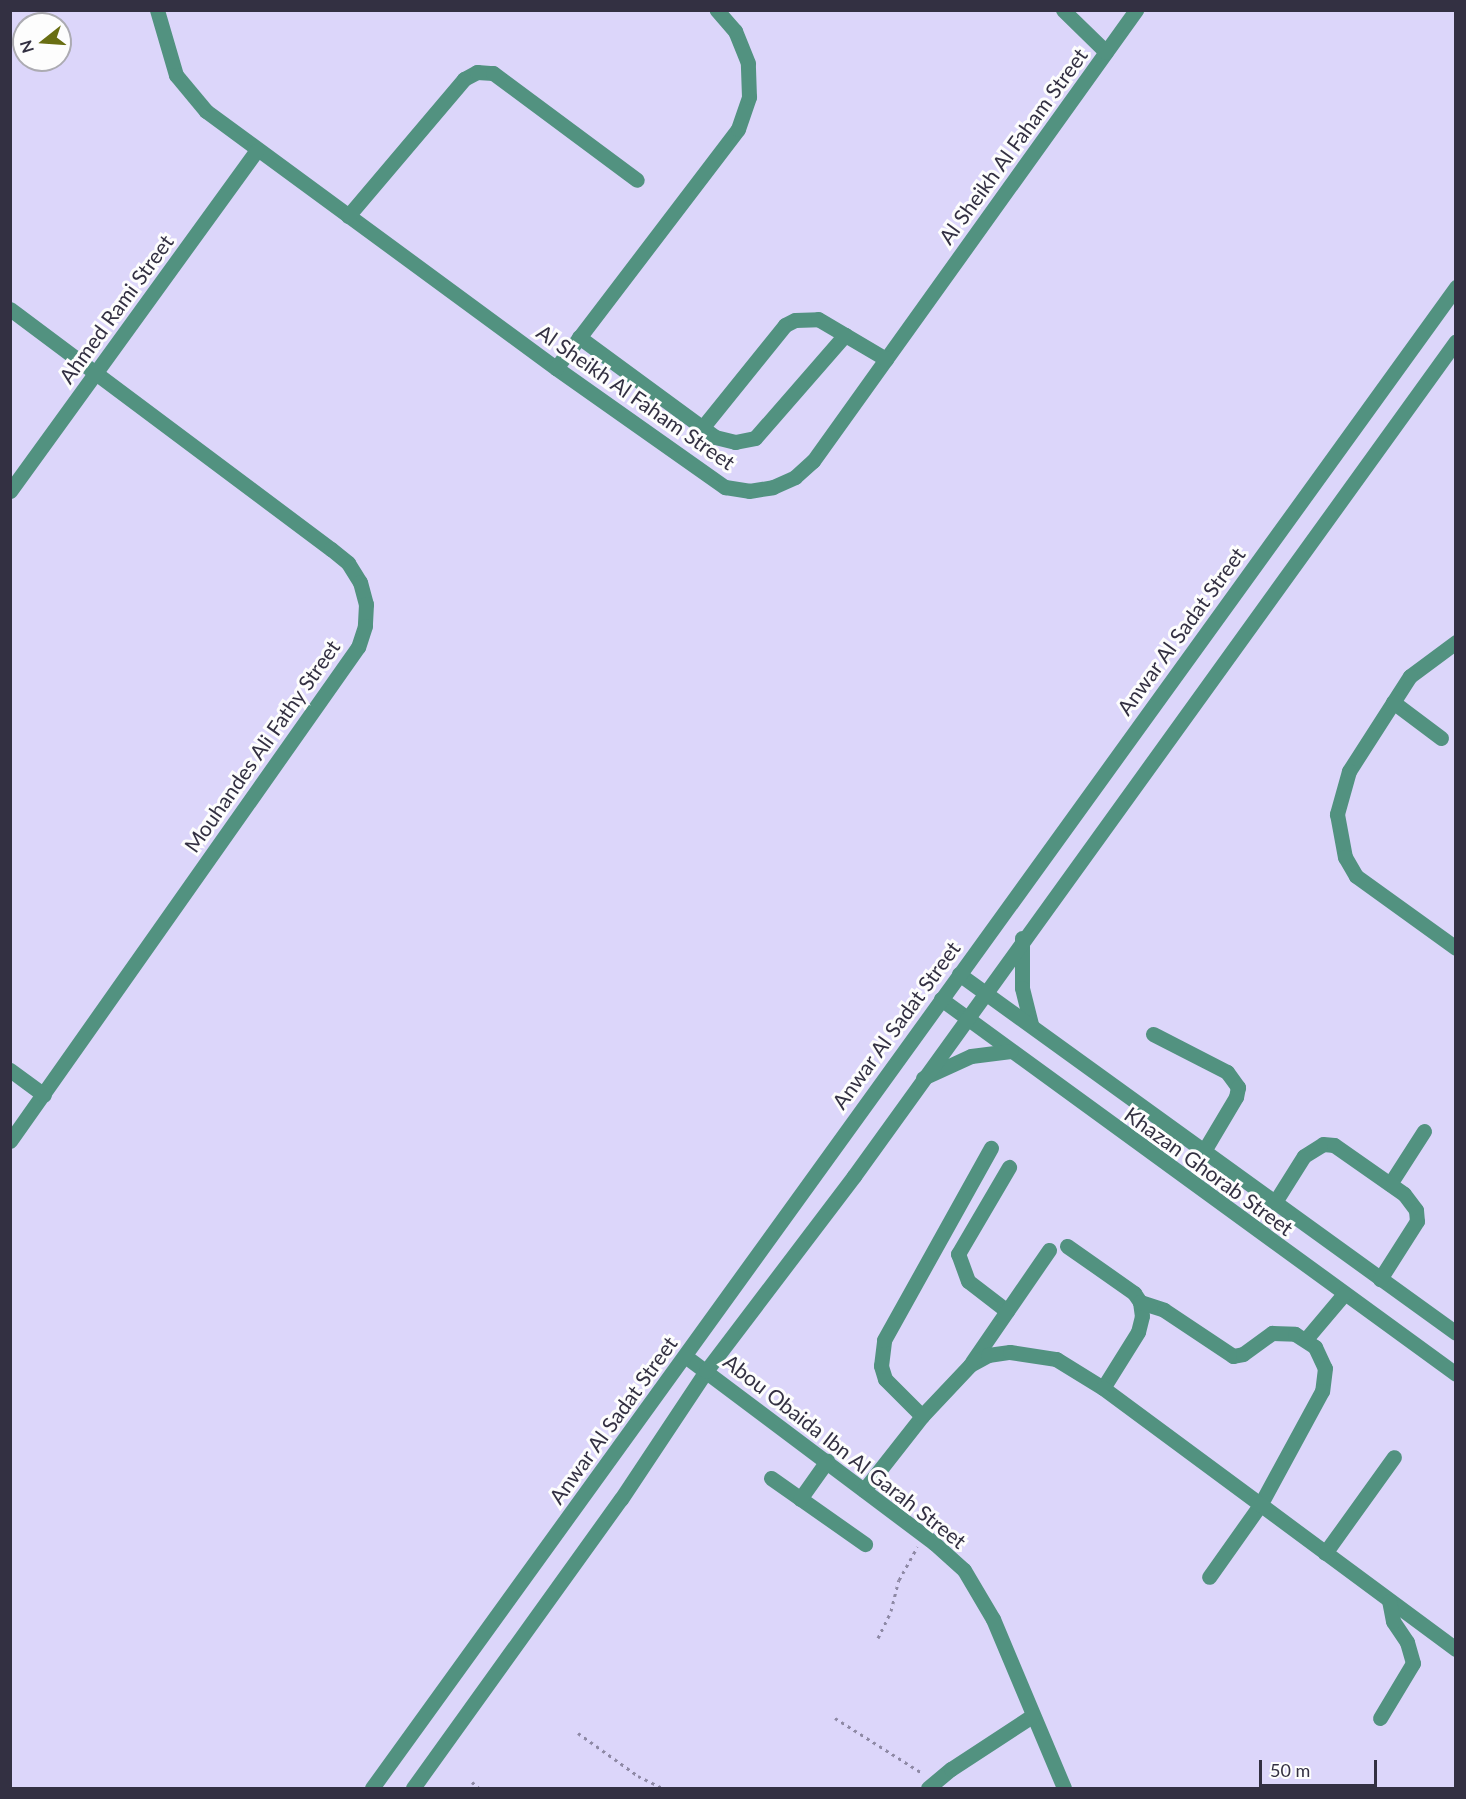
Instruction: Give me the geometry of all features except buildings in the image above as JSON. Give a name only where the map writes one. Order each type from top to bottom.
[{"type":"street","name":"Al Sheikh Al Faham Street","points":[[157,10],[176,75],[184,87],[206,111],[255,151],[725,487],[749,491],[773,487],[795,477],[813,461],[1136,10]]},
{"type":"street","points":[[556,368],[738,129],[749,97],[748,63],[735,31],[717,10]]},
{"type":"street","points":[[1063,10],[1106,52]]},
{"type":"street","points":[[348,216],[464,79],[477,72],[493,73],[638,180]]},
{"type":"street","name":"Ahmed Rami Street","points":[[10,491],[255,151]]},
{"type":"street","name":"Anwar Al Sadat Street","points":[[372,1788],[1455,287]]},
{"type":"street","name":"Mouhandes Ali Fathy Street","points":[[10,309],[97,371],[348,563],[360,582],[366,604],[365,626],[358,647],[10,1141]]},
{"type":"street","points":[[702,428],[785,325],[795,320],[818,319],[886,359]]},
{"type":"street","points":[[579,337],[702,428],[724,441],[755,438],[845,335]]},
{"type":"street","points":[[413,1788],[621,1499],[706,1371],[854,1176],[964,1017],[1455,341]]},
{"type":"street","points":[[1455,642],[1410,676],[1348,771],[1340,792],[1338,836],[1356,876],[1455,948]]},
{"type":"street","points":[[1393,702],[1441,738]]},
{"type":"street","points":[[1022,938],[1022,988],[1031,1025]]},
{"type":"street","name":"Khazan Ghorab Street","points":[[959,974],[1455,1333]]},
{"type":"street","name":"Khazan Ghorab Street","points":[[941,999],[1344,1294],[1453,1367]]},
{"type":"street","points":[[1154,1034],[1227,1072],[1238,1087],[1236,1097],[1204,1151]]},
{"type":"street","points":[[920,1080],[971,1056],[1011,1052]]},
{"type":"street","points":[[10,1070],[44,1095]]},
{"type":"street","points":[[1390,1184],[1424,1131]]},
{"type":"street","points":[[1275,1202],[1304,1156],[1323,1144],[1334,1145],[1390,1184],[1412,1201],[1416,1221],[1380,1279]]},
{"type":"street","points":[[922,1416],[892,1390],[885,1379],[880,1353],[884,1340],[991,1148]]},
{"type":"street","points":[[1007,1311],[968,1281],[959,1264],[961,1244],[1009,1167]]},
{"type":"street","points":[[955,1212],[977,1218]]},
{"type":"street","points":[[1067,1246],[1134,1293],[1140,1302],[1142,1316],[1138,1332],[1104,1388]]},
{"type":"street","points":[[864,1490],[922,1416],[970,1365],[1049,1250]]},
{"type":"street","points":[[1306,1339],[1344,1294]]},
{"type":"street","points":[[1140,1302],[1164,1310],[1233,1356],[1247,1352],[1272,1333],[1287,1332],[1306,1339],[1315,1347],[1325,1368],[1322,1391],[1260,1505],[1209,1577]]},
{"type":"street","points":[[970,1365],[988,1355],[1035,1354],[1056,1359],[1104,1388],[1455,1649]]},
{"type":"street","name":"Abou Obaida Ibn Al Garah Street","points":[[685,1356],[924,1535],[964,1570],[979,1589],[1064,1788]]},
{"type":"street","points":[[1325,1553],[1394,1457]]},
{"type":"street","points":[[801,1499],[827,1461]]},
{"type":"street","points":[[771,1478],[865,1544]]},
{"type":"street","points":[[1380,1718],[1408,1677],[1413,1663],[1407,1642],[1393,1621],[1389,1601]]},
{"type":"street","points":[[928,1788],[951,1769],[1032,1716]]},
{"type":"path","points":[[878,1638],[891,1611],[899,1580],[924,1535]]},
{"type":"path","points":[[835,1718],[921,1773]]},
{"type":"path","points":[[578,1733],[638,1776],[663,1788]]},
{"type":"path","points":[[472,1782],[479,1788]]}]
